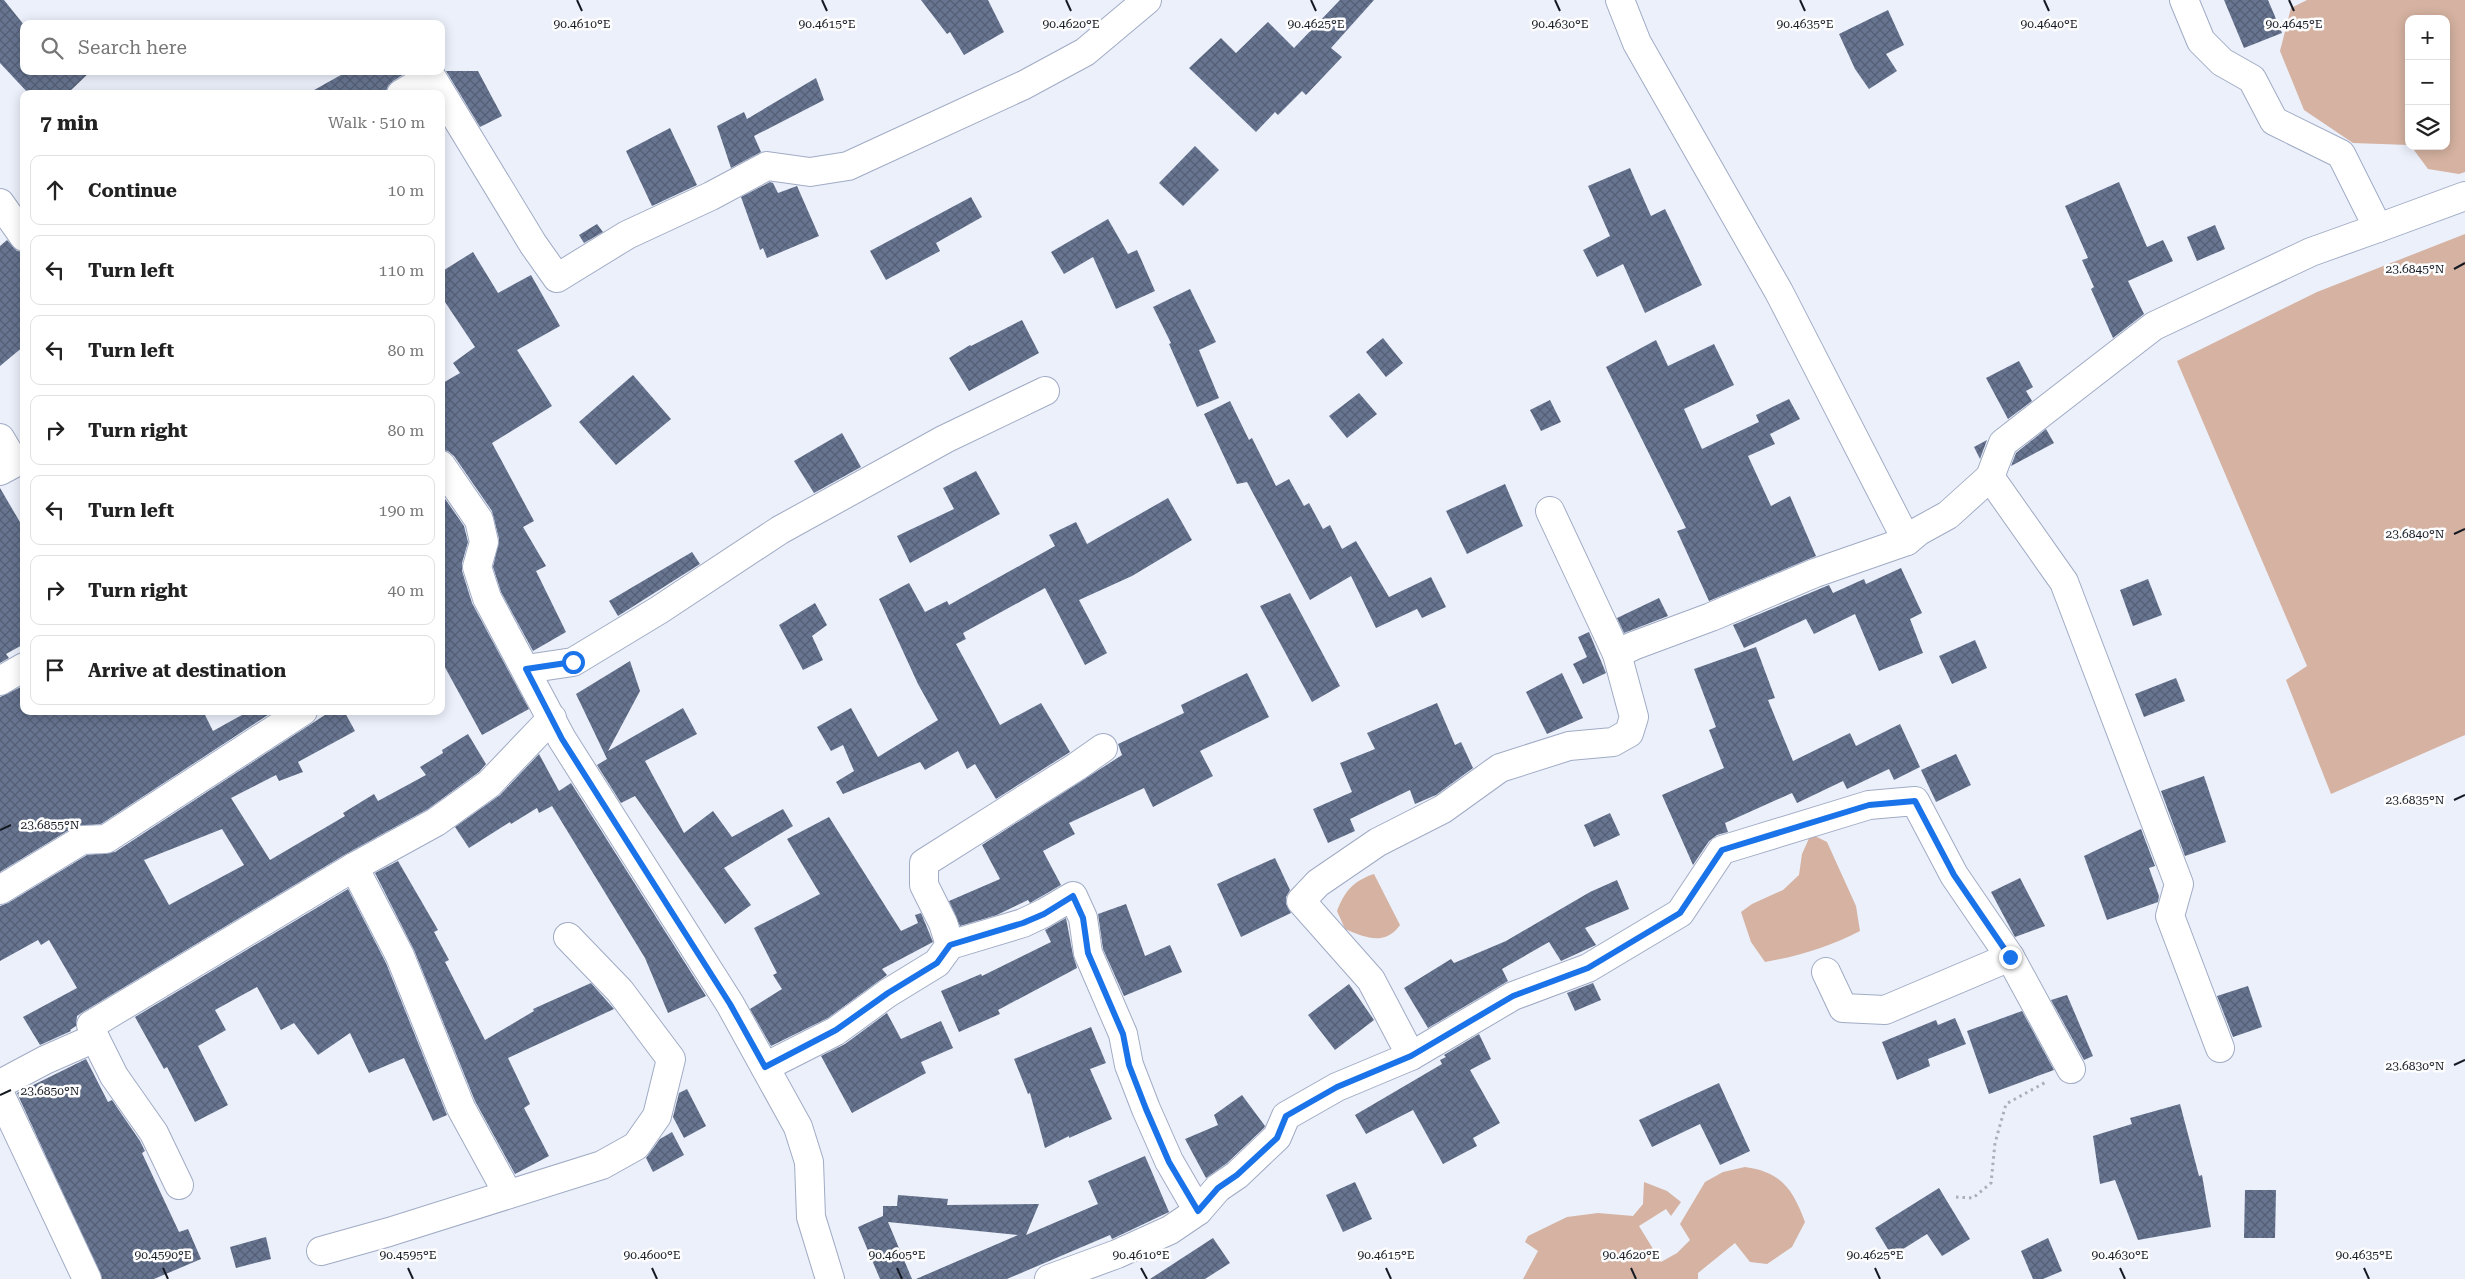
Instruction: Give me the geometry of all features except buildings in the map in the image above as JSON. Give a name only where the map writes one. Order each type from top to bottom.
[{"type":"street","points":[[445,99],[533,244],[557,278],[627,235],[711,196],[766,166],[810,172],[848,166],[1024,85],[1085,52],[1147,0]]},
{"type":"street","points":[[1620,0],[1638,43],[1779,292],[1907,541]]},
{"type":"street","points":[[2184,0],[2202,41],[2222,62],[2252,79],[2274,121],[2341,154],[2378,228]]},
{"type":"street","points":[[407,90],[431,76],[440,90]]},
{"type":"street","points":[[1617,654],[1632,646],[1711,617],[1815,573],[1907,541],[1919,531],[1948,515],[1990,477],[2003,443],[2154,326],[2311,252],[2465,196]]},
{"type":"street","points":[[0,203],[20,231]]},
{"type":"street","points":[[526,669],[573,662],[660,610],[780,530],[944,439],[1045,391]]},
{"type":"street","points":[[0,438],[13,470]]},
{"type":"street","points":[[445,472],[479,520],[484,542],[477,567],[487,598],[562,739],[730,1004],[798,1127],[809,1162],[811,1217],[830,1279]]},
{"type":"street","points":[[1990,477],[2064,582],[2179,884],[2170,916],[2220,1048]]},
{"type":"street","points":[[1411,1056],[1371,980],[1301,901],[1318,883],[1378,842],[1443,809],[1500,768],[1569,746],[1613,742],[1629,733],[1634,717],[1617,654],[1550,511]]},
{"type":"street","points":[[0,681],[20,670]]},
{"type":"street","points":[[0,890],[82,840],[106,839],[297,715]]},
{"type":"street","points":[[179,1184],[154,1133],[114,1076],[95,1038],[91,1025],[354,867],[436,822],[489,784],[552,718]]},
{"type":"street","points":[[950,945],[943,924],[924,885],[924,863],[1103,748]]},
{"type":"street","points":[[1049,1279],[1144,1242],[1170,1230],[1198,1211],[1218,1188],[1237,1175],[1277,1138],[1286,1116],[1337,1087],[1411,1056],[1513,996],[1588,968],[1680,913],[1722,850],[1869,805],[1915,801],[1954,875],[2010,957],[2071,1069]]},
{"type":"street","points":[[354,867],[400,956],[461,1108],[508,1194]]},
{"type":"street","points":[[765,1067],[836,1030],[888,993],[937,963],[950,945],[1023,923],[1044,914],[1073,896],[1083,918],[1088,953],[1123,1034],[1129,1065],[1146,1109],[1169,1162],[1198,1211]]},
{"type":"street","points":[[321,1251],[389,1232],[602,1165],[636,1146],[657,1116],[669,1077],[671,1060],[620,991],[568,937]]},
{"type":"street","points":[[1826,972],[1843,1008],[1885,1010],[2010,957]]},
{"type":"street","points":[[0,1084],[45,1060],[95,1038]]},
{"type":"street","points":[[0,1094],[87,1279]]},
{"type":"path","points":[[1956,1197],[1973,1198],[1991,1183],[1994,1143],[2006,1104],[2071,1069]]},
{"type":"shaded area","points":[[2307,0],[2465,0],[2465,172],[2459,174],[2428,169],[2414,150],[2450,150],[2450,15],[2405,15],[2405,145],[2353,143],[2304,110],[2280,51],[2291,8]]},
{"type":"shaded area","points":[[2465,234],[2465,735],[2331,794],[2286,680],[2307,666],[2177,361],[2317,292]]},
{"type":"shaded area","points":[[1811,834],[1827,842],[1856,906],[1860,931],[1814,950],[1765,962],[1751,942],[1741,912],[1752,904],[1783,890],[1799,875],[1802,854]]},
{"type":"shaded area","points":[[1374,874],[1400,925],[1394,932],[1382,938],[1368,937],[1345,929],[1337,911],[1350,888],[1360,880]]},
{"type":"shaded area","points":[[1745,1167],[1768,1173],[1784,1184],[1796,1201],[1805,1222],[1792,1247],[1767,1264],[1750,1262],[1735,1243],[1698,1273],[1698,1279],[1523,1279],[1538,1251],[1525,1242],[1528,1236],[1567,1217],[1598,1213],[1633,1216],[1643,1204],[1644,1182],[1667,1191],[1681,1202],[1671,1216],[1666,1209],[1639,1226],[1661,1262],[1677,1253],[1690,1240],[1680,1224],[1705,1182],[1723,1172]]},
{"type":"route","points":[[573,662],[526,669],[562,739],[730,1004],[765,1067],[836,1030],[888,993],[937,963],[950,945],[1023,923],[1044,914],[1073,896],[1083,918],[1088,953],[1123,1034],[1129,1065],[1146,1109],[1169,1162],[1198,1211],[1218,1188],[1237,1175],[1254,1157],[1277,1138],[1286,1116],[1337,1087],[1411,1056],[1513,996],[1588,968],[1680,913],[1722,850],[1869,805],[1915,801],[1954,875],[2010,957]]}]
